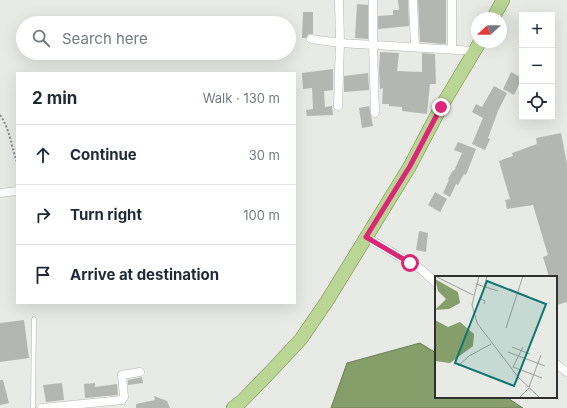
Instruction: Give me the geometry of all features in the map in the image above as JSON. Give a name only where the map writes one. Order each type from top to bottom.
[{"type":"main road","points":[[496,12],[503,0]]},
{"type":"main road","points":[[232,408],[256,388],[301,339],[327,301],[410,166],[441,107],[476,48]]},
{"type":"street","points":[[338,106],[340,43],[339,0]]},
{"type":"street","points":[[373,0],[375,113]]},
{"type":"street","points":[[413,0],[415,47]]},
{"type":"street","points":[[452,0],[452,49]]},
{"type":"street","points":[[311,39],[340,43],[452,49],[471,47]]},
{"type":"street","points":[[0,193],[16,192]]},
{"type":"street","points":[[366,237],[422,270],[435,282]]},
{"type":"street","points":[[557,365],[567,372]]},
{"type":"street","points":[[42,408],[122,400],[124,397],[122,375],[140,372]]},
{"type":"lane","points":[[33,408],[34,319]]},
{"type":"path","points":[[0,115],[10,137],[16,158]]},
{"type":"shaded area","points":[[420,343],[435,352],[435,398],[508,398],[523,408],[331,408],[347,363]]},
{"type":"building","points":[[398,0],[408,0],[409,26],[378,29],[378,16],[393,15],[393,10],[399,10]]},
{"type":"building","points":[[418,0],[446,0],[446,44],[420,42]]},
{"type":"building","points":[[357,4],[368,5],[368,39],[355,38]]},
{"type":"building","points":[[303,12],[313,12],[313,34],[309,34],[306,38],[302,38]]},
{"type":"building","points":[[380,52],[399,53],[397,71],[422,72],[422,53],[435,54],[436,84],[430,84],[427,114],[402,111],[402,107],[382,104],[383,88],[380,89],[379,69]]},
{"type":"building","points":[[333,69],[333,90],[324,91],[325,107],[332,106],[333,115],[307,116],[306,110],[313,109],[312,88],[303,89],[302,73]]},
{"type":"building","points":[[511,72],[519,76],[519,84],[514,95],[503,89]]},
{"type":"building","points":[[368,73],[369,90],[344,92],[344,76]]},
{"type":"building","points":[[494,86],[507,93],[498,111],[488,138],[490,139],[485,150],[472,144],[483,118],[472,112],[476,104],[482,107]]},
{"type":"building","points":[[369,106],[373,126],[362,128],[359,108]]},
{"type":"building","points":[[561,133],[567,164],[567,302],[557,305],[557,276],[549,276],[543,257],[548,255],[533,205],[507,209],[505,200],[510,199],[499,161],[513,156],[512,153],[537,144],[536,138]]},
{"type":"building","points":[[458,142],[476,149],[466,175],[464,174],[458,185],[456,184],[450,197],[443,193],[449,180],[448,179],[453,170],[454,171],[462,153],[454,150]]},
{"type":"building","points":[[435,192],[447,199],[440,212],[428,205]]},
{"type":"building","points":[[419,231],[428,233],[426,252],[416,250]]},
{"type":"building","points":[[24,320],[29,358],[0,362],[0,323]]},
{"type":"building","points":[[142,377],[143,383],[128,385],[128,380]]},
{"type":"building","points":[[0,380],[3,380],[9,403],[0,405]]},
{"type":"building","points":[[62,383],[64,400],[46,402],[43,385]]},
{"type":"building","points":[[95,383],[95,387],[117,384],[118,395],[85,398],[84,384]]},
{"type":"building","points":[[154,396],[167,401],[170,408],[136,408],[136,404],[155,400]]},
{"type":"route","points":[[410,263],[366,237],[410,166],[441,107]]}]
